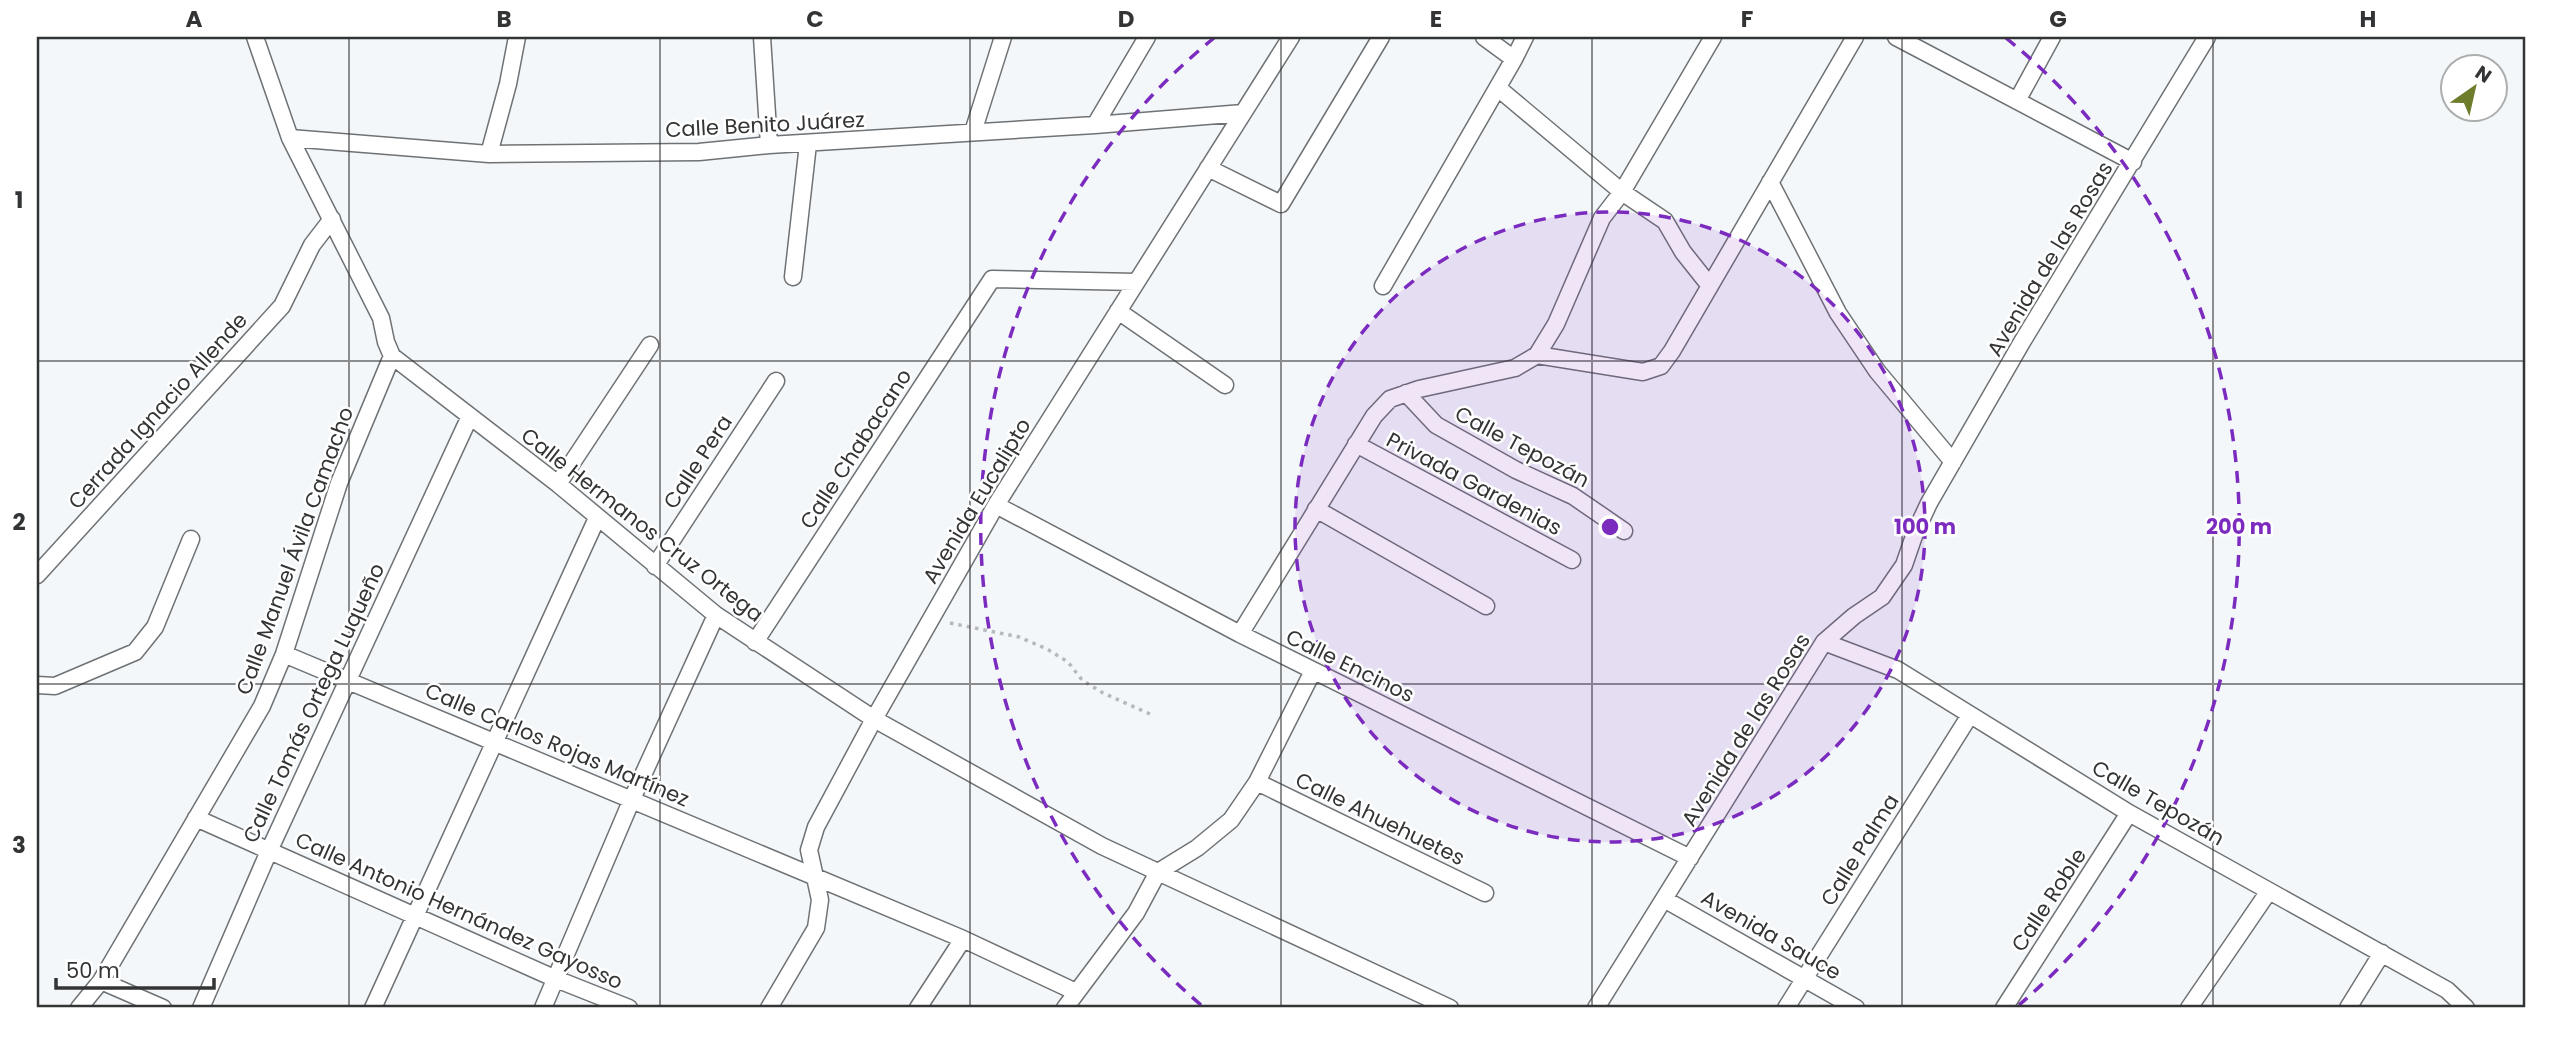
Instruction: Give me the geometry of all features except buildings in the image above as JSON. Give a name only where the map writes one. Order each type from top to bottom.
[{"type":"street","points":[[255,37],[290,138],[381,317],[392,356]]},
{"type":"street","points":[[489,154],[517,37]]},
{"type":"street","points":[[762,37],[769,145]]},
{"type":"street","points":[[973,132],[1003,37]]},
{"type":"street","points":[[1095,125],[1147,37]]},
{"type":"street","name":"Avenida Eucalipto","points":[[769,1008],[816,928],[820,900],[809,850],[816,827],[874,719],[996,505],[1291,37]]},
{"type":"street","points":[[1208,168],[1281,204],[1381,37]]},
{"type":"street","points":[[1484,37],[1514,59]]},
{"type":"street","points":[[1383,286],[1525,37]]},
{"type":"street","points":[[1240,634],[1356,444],[1374,416],[1390,399],[1515,368],[1537,355],[1556,324],[1602,218],[1622,191],[1713,37]]},
{"type":"street","points":[[1537,355],[1643,372],[1661,366],[1855,37]]},
{"type":"street","points":[[2017,101],[2052,37]]},
{"type":"street","name":"Avenida de las Rosas","points":[[1596,1008],[1824,642],[1881,597],[1904,565],[1914,533],[1928,503],[2207,37]]},
{"type":"street","points":[[1903,38],[2133,162]]},
{"type":"street","points":[[1498,88],[1622,191],[1665,221],[1710,286]]},
{"type":"street","name":"Calle Benito Juárez","points":[[290,138],[489,154],[699,152],[1243,113]]},
{"type":"street","points":[[793,277],[808,144]]},
{"type":"street","points":[[1770,182],[1838,313],[1877,371],[1953,462]]},
{"type":"street","name":"Cerrada Ignacio Allende","points":[[37,575],[282,306],[312,245],[332,219]]},
{"type":"street","name":"Calle Chabacano","points":[[755,642],[992,279],[1136,282]]},
{"type":"street","points":[[1118,312],[1225,384]]},
{"type":"street","points":[[558,484],[650,345]]},
{"type":"street","name":"Calle Hermanos Cruz Ortega","points":[[392,356],[558,484],[716,615],[874,719],[1102,846],[1450,1008]]},
{"type":"street","name":"Calle Manuel Ávila Camacho","points":[[79,1008],[101,981],[262,706],[284,654],[339,483],[392,356]]},
{"type":"street","name":"Calle Pera","points":[[655,566],[776,381]]},
{"type":"street","name":"Calle Tepozán","points":[[1406,393],[1436,425],[1516,470],[1573,496],[1624,531]]},
{"type":"street","name":"Calle Tomás Ortega Luqueño","points":[[201,1008],[269,851],[470,416]]},
{"type":"street","name":"Privada Gardenias","points":[[1356,444],[1572,560]]},
{"type":"street","name":"Calle Encinos","points":[[996,505],[1240,634],[1690,858]]},
{"type":"street","points":[[1316,509],[1486,606]]},
{"type":"street","points":[[373,1008],[597,518]]},
{"type":"street","points":[[37,685],[55,686],[135,652],[155,627],[191,540]]},
{"type":"street","points":[[543,1008],[632,799],[716,615]]},
{"type":"street","name":"Calle Tepozán","points":[[1824,642],[1898,670],[2129,813],[2447,990],[2466,1008]]},
{"type":"street","name":"Calle Carlos Rojas Martínez","points":[[284,654],[963,939],[1076,992]]},
{"type":"street","points":[[1065,1008],[1136,913],[1158,872],[1197,848],[1231,820],[1256,782],[1313,671]]},
{"type":"street","name":"Calle Palma","points":[[1786,1008],[1970,715]]},
{"type":"street","name":"Calle Ahuehuetes","points":[[1256,782],[1485,893]]},
{"type":"street","name":"Calle Roble","points":[[2004,1008],[2129,813]]},
{"type":"street","name":"Calle Antonio Hernández Gayosso","points":[[196,818],[556,979],[629,1008]]},
{"type":"street","points":[[2189,1008],[2269,891]]},
{"type":"street","name":"Avenida Sauce","points":[[1664,899],[1856,1008]]},
{"type":"street","points":[[918,1008],[963,939]]},
{"type":"street","points":[[2348,1008],[2382,953]]},
{"type":"street","points":[[101,981],[163,1008]]},
{"type":"path","points":[[930,619],[1019,636],[1068,662],[1082,680],[1150,714]]}]
